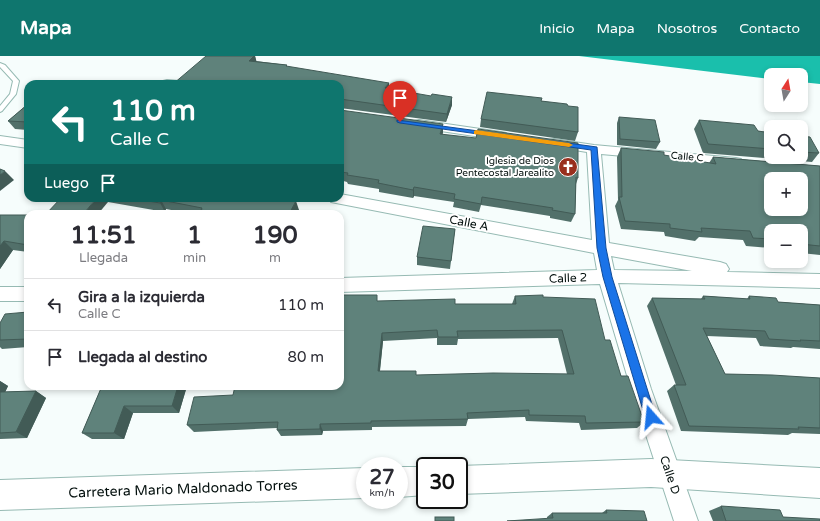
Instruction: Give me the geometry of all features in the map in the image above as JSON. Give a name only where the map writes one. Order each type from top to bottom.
[{"type":"street","points":[[409,123],[517,138]]},
{"type":"street","points":[[0,140],[24,143]]},
{"type":"street","name":"Calle C","points":[[540,141],[594,149],[750,163]]},
{"type":"street","name":"Calle D","points":[[594,149],[601,248],[607,277],[641,389],[686,521]]},
{"type":"street","name":"Calle A","points":[[344,200],[601,248],[784,280]]},
{"type":"street","name":"Calle 2","points":[[344,285],[628,276],[820,282]]},
{"type":"street","points":[[0,294],[24,294]]},
{"type":"street","points":[[468,480],[670,474],[820,482]]},
{"type":"street","name":"Carretera Mario Maldonado Torres","points":[[0,495],[356,483]]},
{"type":"lane","points":[[0,65],[3,66],[16,81],[13,94],[0,110]]},
{"type":"shaded area","points":[[579,56],[820,56],[820,84],[808,83],[808,68],[764,68],[764,78]]},
{"type":"building","points":[[206,56],[254,56],[249,61],[287,65],[286,66],[389,83],[385,88],[431,96],[432,94],[452,97],[447,114],[344,100],[344,80],[178,80]]},
{"type":"building","points":[[487,92],[542,98],[541,101],[567,104],[568,106],[578,107],[578,132],[481,119]]},
{"type":"building","points":[[24,107],[24,122],[8,121]]},
{"type":"building","points":[[344,111],[443,124],[440,134],[476,138],[478,129],[578,143],[578,178],[576,177],[575,214],[552,210],[553,208],[482,197],[481,204],[454,199],[455,194],[414,187],[413,190],[378,183],[379,180],[347,175],[348,173],[344,172]]},
{"type":"building","points":[[619,117],[655,120],[660,142],[620,139]]},
{"type":"building","points":[[699,120],[754,125],[758,131],[764,132],[764,148],[708,144]]},
{"type":"building","points":[[808,137],[810,137],[819,153],[808,152]]},
{"type":"building","points":[[621,148],[664,152],[664,155],[716,164],[713,157],[764,161],[764,164],[820,166],[820,246],[808,245],[808,224],[764,224],[764,239],[753,238],[750,231],[701,228],[702,232],[670,228],[670,224],[625,221],[619,197],[622,197]]},
{"type":"building","points":[[0,169],[5,171],[0,175]]},
{"type":"building","points":[[57,202],[94,202],[86,210],[50,210]]},
{"type":"building","points":[[171,202],[295,202],[291,210],[201,210],[202,208]]},
{"type":"building","points":[[0,215],[24,215],[24,244],[4,241],[0,246]]},
{"type":"building","points":[[423,226],[455,229],[451,261],[417,257]]},
{"type":"building","points":[[344,295],[377,295],[377,301],[455,299],[455,304],[516,304],[515,296],[543,295],[543,297],[595,299],[605,340],[610,340],[621,376],[628,376],[644,422],[586,423],[585,416],[529,415],[529,410],[467,413],[468,419],[371,421],[371,423],[320,424],[320,429],[277,430],[278,422],[187,425],[194,397],[233,395],[234,390],[344,390]],"holes":[[[437,330],[438,337],[458,337],[457,331],[562,330],[574,374],[493,373],[416,375],[416,371],[378,371],[382,333]]]},
{"type":"building","points":[[703,296],[750,299],[749,296],[776,298],[778,302],[820,305],[820,341],[769,339],[765,331],[703,328],[725,374],[820,378],[820,428],[798,427],[799,429],[689,426],[674,385],[686,385],[652,298],[705,299]]},
{"type":"building","points":[[24,312],[24,339],[0,340],[0,323],[5,314]]},
{"type":"building","points":[[100,390],[177,390],[172,406],[124,406],[114,433],[82,433]]},
{"type":"building","points":[[36,391],[16,432],[0,433],[0,392]]},
{"type":"building","points":[[721,506],[780,510],[783,517],[820,519],[820,521],[726,521]]},
{"type":"building","points":[[606,510],[644,511],[647,521],[507,521],[553,518],[552,513],[607,513]]},
{"type":"building","points":[[435,517],[454,517],[454,521],[435,521]]},
{"type":"slow traffic","points":[[476,132],[569,145]]},
{"type":"place","name":"Iglesia de Dios Pentecostal Jarealito","points":[[568,167]]},
{"type":"route","points":[[400,122],[594,149],[601,248],[607,277],[651,417]]}]
